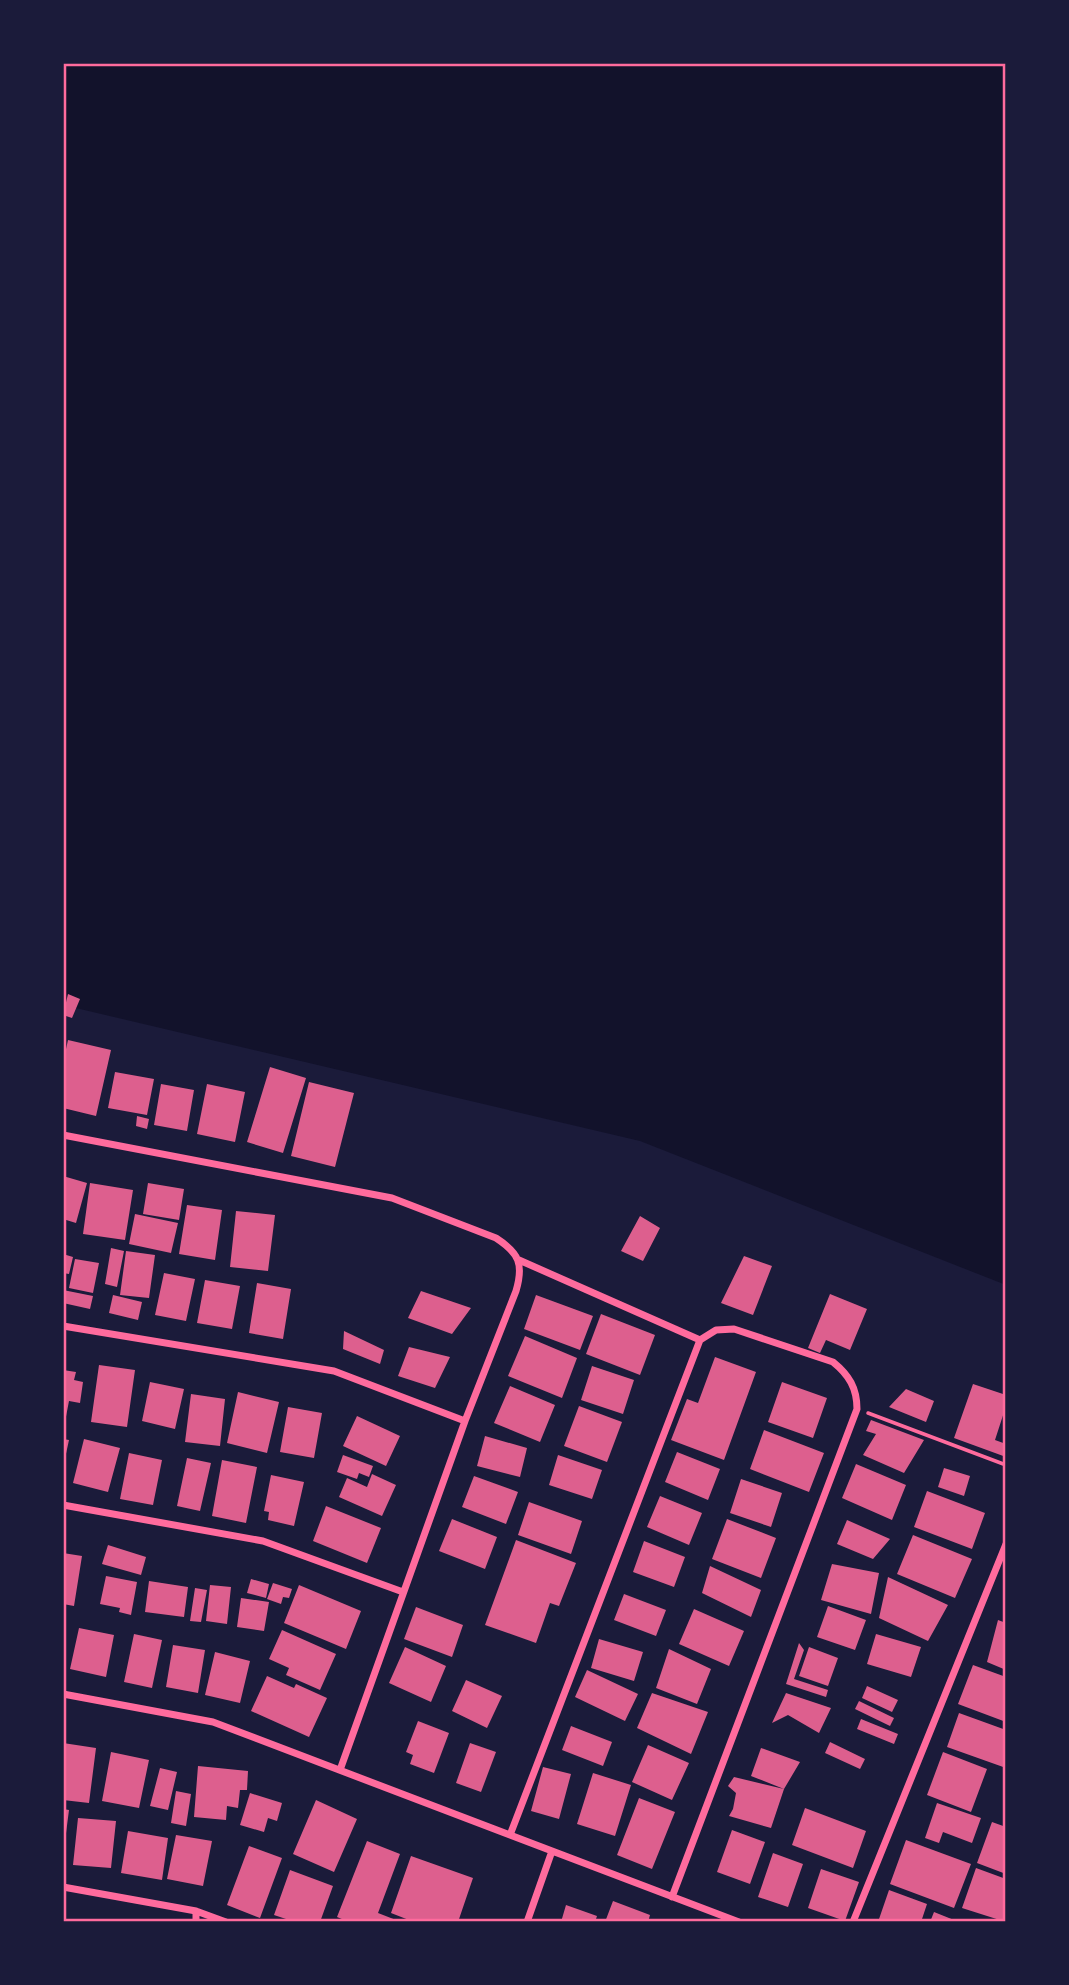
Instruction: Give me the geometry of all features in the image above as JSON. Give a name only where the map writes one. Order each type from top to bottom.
[{"type":"street","points":[[63,1135],[392,1198],[496,1238],[510,1247],[519,1260],[520,1276],[516,1291],[465,1421],[340,1770]]},
{"type":"street","points":[[519,1260],[700,1340]]},
{"type":"street","points":[[63,1326],[334,1371],[465,1421]]},
{"type":"street","points":[[510,1835],[700,1340],[716,1330],[734,1329],[833,1362],[845,1371],[853,1385],[857,1409],[672,1897]]},
{"type":"street","points":[[63,1505],[263,1541],[403,1592]]},
{"type":"street","points":[[853,1922],[1006,1544]]},
{"type":"street","points":[[63,1694],[213,1721],[739,1922]]},
{"type":"street","points":[[527,1922],[552,1851]]},
{"type":"street","points":[[63,1887],[196,1911],[226,1922]]},
{"type":"street","points":[[196,1911],[196,1922]]},
{"type":"path","points":[[857,1409],[1006,1465]]},
{"type":"shaded area","points":[[63,63],[1006,63],[1006,1285],[640,1141],[63,1005]]},
{"type":"building","points":[[68,994],[80,999],[72,1018],[63,1015]]},
{"type":"building","points":[[68,1040],[111,1050],[96,1116],[63,1108],[63,1063]]},
{"type":"building","points":[[270,1067],[306,1078],[283,1153],[247,1142]]},
{"type":"building","points":[[115,1072],[154,1079],[147,1115],[108,1108]]},
{"type":"building","points":[[309,1082],[354,1093],[335,1167],[291,1156]]},
{"type":"building","points":[[161,1084],[194,1090],[187,1131],[154,1125]]},
{"type":"building","points":[[207,1084],[245,1092],[235,1142],[197,1134]]},
{"type":"building","points":[[137,1116],[149,1119],[147,1129],[136,1126]]},
{"type":"building","points":[[63,1176],[87,1183],[76,1223],[63,1219]]},
{"type":"building","points":[[90,1183],[133,1190],[125,1240],[83,1234]]},
{"type":"building","points":[[148,1183],[184,1189],[179,1220],[143,1214]]},
{"type":"building","points":[[187,1205],[222,1210],[215,1260],[179,1254]]},
{"type":"building","points":[[236,1211],[275,1215],[268,1271],[230,1267]]},
{"type":"building","points":[[135,1214],[178,1223],[171,1253],[129,1244]]},
{"type":"building","points":[[640,1216],[660,1228],[643,1261],[621,1251]]},
{"type":"building","points":[[111,1248],[124,1251],[117,1287],[105,1284]]},
{"type":"building","points":[[126,1251],[155,1255],[149,1298],[120,1295]]},
{"type":"building","points":[[63,1254],[73,1257],[69,1274],[63,1273]]},
{"type":"building","points":[[744,1256],[772,1266],[753,1315],[721,1303]]},
{"type":"building","points":[[75,1259],[99,1263],[93,1293],[69,1288]]},
{"type":"building","points":[[164,1273],[195,1279],[186,1321],[155,1315]]},
{"type":"building","points":[[205,1280],[240,1286],[232,1329],[197,1323]]},
{"type":"building","points":[[257,1283],[291,1289],[283,1339],[249,1333]]},
{"type":"building","points":[[63,1290],[93,1296],[90,1309],[63,1303]]},
{"type":"building","points":[[421,1291],[471,1308],[452,1334],[408,1318]]},
{"type":"building","points":[[830,1294],[867,1309],[850,1350],[826,1340],[820,1353],[808,1348]]},
{"type":"building","points":[[113,1295],[142,1302],[138,1320],[109,1313]]},
{"type":"building","points":[[536,1295],[593,1316],[580,1350],[524,1329]]},
{"type":"building","points":[[601,1314],[655,1335],[640,1375],[586,1354]]},
{"type":"building","points":[[344,1331],[384,1350],[380,1364],[343,1349]]},
{"type":"building","points":[[525,1336],[577,1358],[562,1398],[508,1376]]},
{"type":"building","points":[[409,1347],[450,1357],[435,1388],[398,1376]]},
{"type":"building","points":[[715,1357],[756,1372],[724,1460],[671,1440],[687,1399],[698,1403]]},
{"type":"building","points":[[99,1365],[135,1370],[127,1427],[91,1422]]},
{"type":"building","points":[[592,1366],[634,1380],[623,1414],[581,1400]]},
{"type":"building","points":[[63,1370],[76,1372],[74,1380],[83,1382],[80,1403],[69,1401],[64,1427]]},
{"type":"building","points":[[150,1382],[184,1389],[175,1429],[142,1421]]},
{"type":"building","points":[[782,1382],[827,1398],[813,1438],[768,1422]]},
{"type":"building","points":[[973,1384],[1006,1395],[1006,1406],[995,1440],[1006,1444],[1006,1457],[954,1438]]},
{"type":"building","points":[[510,1386],[555,1405],[540,1442],[494,1423]]},
{"type":"building","points":[[906,1389],[934,1401],[926,1422],[889,1407]]},
{"type":"building","points":[[238,1392],[279,1402],[267,1453],[227,1443]]},
{"type":"building","points":[[191,1394],[225,1399],[220,1446],[185,1442]]},
{"type":"building","points":[[579,1406],[622,1422],[607,1462],[564,1446]]},
{"type":"building","points":[[288,1407],[322,1413],[314,1458],[280,1452]]},
{"type":"building","points":[[357,1416],[400,1436],[386,1466],[343,1446]]},
{"type":"building","points":[[871,1420],[924,1440],[904,1473],[863,1455],[876,1434],[866,1431]]},
{"type":"building","points":[[764,1430],[824,1453],[809,1492],[750,1469]]},
{"type":"building","points":[[485,1436],[527,1448],[520,1477],[477,1466]]},
{"type":"building","points":[[63,1439],[69,1440],[64,1463],[63,1463]]},
{"type":"building","points":[[84,1439],[120,1448],[108,1492],[73,1483]]},
{"type":"building","points":[[677,1452],[720,1469],[708,1500],[665,1482]]},
{"type":"building","points":[[129,1453],[162,1460],[153,1505],[120,1499]]},
{"type":"building","points":[[343,1455],[373,1466],[369,1477],[359,1473],[357,1479],[337,1472]]},
{"type":"building","points":[[558,1455],[602,1470],[592,1499],[549,1485]]},
{"type":"building","points":[[187,1458],[211,1463],[200,1511],[177,1506]]},
{"type":"building","points":[[222,1460],[257,1467],[246,1523],[212,1516]]},
{"type":"building","points":[[856,1464],[906,1485],[892,1520],[842,1498]]},
{"type":"building","points":[[944,1468],[970,1476],[964,1496],[938,1487]]},
{"type":"building","points":[[372,1474],[396,1485],[382,1516],[339,1497],[347,1478],[367,1487]]},
{"type":"building","points":[[271,1475],[304,1482],[294,1526],[268,1520],[269,1512],[264,1511]]},
{"type":"building","points":[[474,1476],[518,1492],[506,1524],[462,1507]]},
{"type":"building","points":[[741,1479],[782,1493],[771,1527],[730,1513]]},
{"type":"building","points":[[927,1491],[985,1513],[972,1549],[914,1527]]},
{"type":"building","points":[[660,1496],[702,1513],[689,1545],[647,1527]]},
{"type":"building","points":[[529,1502],[582,1521],[571,1554],[518,1535]]},
{"type":"building","points":[[326,1506],[381,1528],[367,1563],[313,1541]]},
{"type":"building","points":[[452,1519],[497,1537],[485,1569],[439,1551]]},
{"type":"building","points":[[727,1519],[776,1538],[761,1578],[712,1559]]},
{"type":"building","points":[[847,1520],[890,1539],[873,1559],[837,1544]]},
{"type":"building","points":[[913,1535],[972,1559],[955,1598],[897,1574]]},
{"type":"building","points":[[516,1540],[576,1563],[559,1606],[550,1603],[536,1643],[485,1625]]},
{"type":"building","points":[[644,1541],[685,1557],[674,1587],[633,1572]]},
{"type":"building","points":[[108,1545],[146,1557],[141,1575],[102,1564]]},
{"type":"building","points":[[63,1553],[82,1556],[74,1606],[63,1604]]},
{"type":"building","points":[[832,1564],[879,1573],[871,1614],[821,1600]]},
{"type":"building","points":[[710,1566],[761,1590],[751,1617],[702,1593]]},
{"type":"building","points":[[106,1576],[137,1582],[131,1615],[119,1612],[120,1608],[100,1604]]},
{"type":"building","points":[[888,1577],[948,1605],[928,1641],[879,1618]]},
{"type":"building","points":[[251,1579],[269,1584],[266,1598],[247,1593]]},
{"type":"building","points":[[149,1581],[188,1587],[184,1617],[145,1612]]},
{"type":"building","points":[[273,1583],[292,1589],[289,1598],[283,1597],[281,1604],[267,1599]]},
{"type":"building","points":[[210,1585],[231,1587],[227,1624],[206,1621]]},
{"type":"building","points":[[299,1585],[361,1611],[346,1649],[284,1623]]},
{"type":"building","points":[[195,1588],[207,1590],[201,1622],[190,1621]]},
{"type":"building","points":[[624,1594],[666,1610],[656,1636],[614,1620]]},
{"type":"building","points":[[241,1598],[269,1602],[264,1631],[237,1627]]},
{"type":"building","points":[[828,1606],[866,1620],[855,1650],[817,1637]]},
{"type":"building","points":[[416,1607],[463,1625],[452,1657],[404,1639]]},
{"type":"building","points":[[694,1609],[744,1631],[729,1666],[679,1644]]},
{"type":"building","points":[[998,1620],[1006,1623],[1006,1670],[987,1662]]},
{"type":"building","points":[[79,1628],[114,1635],[106,1677],[70,1669]]},
{"type":"building","points":[[282,1630],[336,1654],[320,1690],[286,1675],[289,1668],[269,1659]]},
{"type":"building","points":[[134,1634],[162,1640],[152,1688],[124,1682]]},
{"type":"building","points":[[876,1634],[921,1647],[911,1677],[867,1664]]},
{"type":"building","points":[[599,1639],[643,1652],[634,1681],[591,1668]]},
{"type":"building","points":[[799,1643],[804,1650],[794,1679],[828,1690],[826,1697],[786,1684]]},
{"type":"building","points":[[173,1645],[205,1650],[198,1693],[166,1687]]},
{"type":"building","points":[[405,1647],[446,1666],[431,1702],[389,1683]]},
{"type":"building","points":[[809,1647],[838,1658],[828,1686],[799,1676]]},
{"type":"building","points":[[669,1649],[711,1669],[697,1704],[656,1688]]},
{"type":"building","points":[[215,1652],[250,1661],[240,1703],[205,1695]]},
{"type":"building","points":[[973,1665],[1006,1677],[1006,1722],[958,1704]]},
{"type":"building","points":[[587,1670],[638,1694],[625,1721],[575,1697]]},
{"type":"building","points":[[267,1676],[294,1688],[296,1684],[327,1698],[309,1737],[251,1711]]},
{"type":"building","points":[[466,1680],[502,1696],[487,1728],[452,1711]]},
{"type":"building","points":[[867,1686],[898,1700],[892,1712],[862,1698]]},
{"type":"building","points":[[652,1693],[708,1712],[691,1754],[637,1728]]},
{"type":"building","points":[[786,1693],[831,1708],[819,1733],[788,1715],[772,1723]]},
{"type":"building","points":[[859,1701],[894,1718],[890,1726],[855,1709]]},
{"type":"building","points":[[959,1713],[1006,1730],[1006,1768],[947,1747]]},
{"type":"building","points":[[861,1719],[898,1734],[894,1744],[857,1729]]},
{"type":"building","points":[[418,1721],[449,1733],[434,1773],[410,1764],[413,1755],[406,1752]]},
{"type":"building","points":[[571,1726],[612,1742],[603,1766],[562,1750]]},
{"type":"building","points":[[830,1742],[865,1759],[860,1769],[825,1753]]},
{"type":"building","points":[[63,1743],[96,1748],[89,1803],[63,1800]]},
{"type":"building","points":[[470,1743],[496,1752],[481,1792],[456,1783]]},
{"type":"building","points":[[648,1745],[689,1763],[672,1800],[632,1782]]},
{"type":"building","points":[[761,1748],[800,1762],[784,1789],[751,1776]]},
{"type":"building","points":[[111,1752],[149,1760],[139,1808],[102,1801]]},
{"type":"building","points":[[943,1752],[987,1769],[971,1812],[927,1795]]},
{"type":"building","points":[[198,1766],[248,1771],[247,1790],[240,1790],[238,1808],[227,1806],[226,1820],[194,1817]]},
{"type":"building","points":[[543,1767],[571,1774],[559,1819],[531,1811]]},
{"type":"building","points":[[160,1768],[177,1772],[168,1810],[150,1806]]},
{"type":"building","points":[[593,1773],[631,1785],[615,1836],[577,1824]]},
{"type":"building","points":[[734,1777],[784,1789],[771,1828],[729,1816],[736,1793],[728,1786]]},
{"type":"building","points":[[176,1791],[191,1794],[186,1826],[171,1823]]},
{"type":"building","points":[[250,1793],[282,1803],[277,1821],[268,1818],[264,1832],[240,1825]]},
{"type":"building","points":[[639,1798],[675,1812],[652,1869],[617,1855]]},
{"type":"building","points":[[316,1800],[357,1819],[334,1872],[293,1854]]},
{"type":"building","points":[[937,1803],[981,1818],[972,1843],[943,1832],[939,1843],[925,1838]]},
{"type":"building","points":[[805,1808],[866,1831],[853,1868],[792,1845]]},
{"type":"building","points":[[63,1809],[69,1810],[65,1841],[63,1841]]},
{"type":"building","points":[[78,1818],[116,1821],[111,1868],[73,1865]]},
{"type":"building","points":[[992,1822],[1006,1827],[1006,1874],[977,1863]]},
{"type":"building","points":[[732,1830],[765,1842],[750,1884],[717,1872]]},
{"type":"building","points":[[128,1831],[168,1838],[162,1880],[121,1873]]},
{"type":"building","points":[[176,1835],[212,1841],[203,1886],[167,1879]]},
{"type":"building","points":[[906,1840],[971,1864],[954,1908],[890,1884]]},
{"type":"building","points":[[367,1841],[400,1854],[378,1913],[396,1922],[349,1922],[337,1917]]},
{"type":"building","points":[[249,1846],[282,1858],[260,1918],[227,1905]]},
{"type":"building","points":[[773,1853],[803,1864],[788,1907],[758,1897]]},
{"type":"building","points":[[411,1856],[473,1878],[458,1922],[414,1922],[391,1913]]},
{"type":"building","points":[[976,1868],[1006,1879],[1006,1922],[962,1908]]},
{"type":"building","points":[[821,1869],[859,1882],[845,1921],[808,1908]]},
{"type":"building","points":[[290,1870],[333,1886],[320,1922],[295,1922],[274,1915]]},
{"type":"building","points":[[889,1890],[927,1904],[921,1922],[878,1922]]},
{"type":"building","points":[[613,1901],[650,1915],[648,1922],[605,1922]]},
{"type":"building","points":[[566,1905],[597,1916],[595,1922],[561,1922]]},
{"type":"building","points":[[934,1912],[959,1922],[930,1922]]}]
